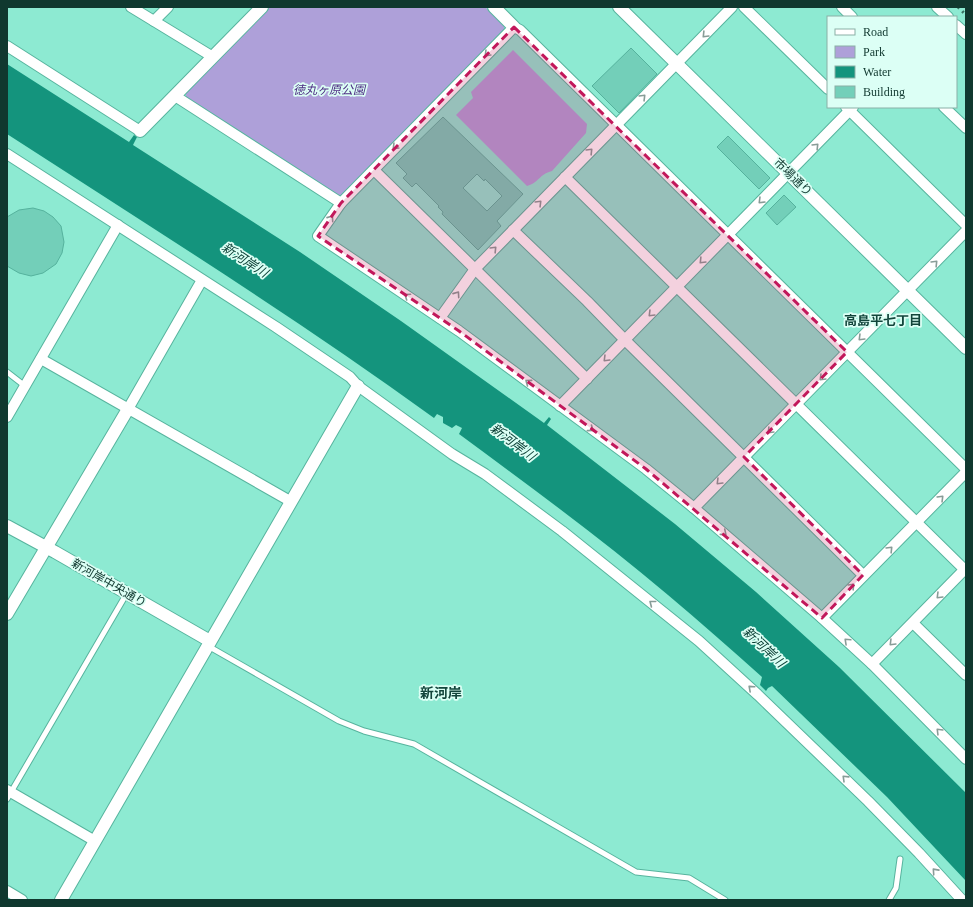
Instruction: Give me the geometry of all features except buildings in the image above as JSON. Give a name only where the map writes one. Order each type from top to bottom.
[{"type":"street","points":[[131,7],[213,57]]},
{"type":"street","points":[[154,21],[168,7]]},
{"type":"street","points":[[7,46],[140,131],[262,7]]},
{"type":"street","points":[[494,7],[514,27],[526,36],[966,469]]},
{"type":"street","name":"市場通り","points":[[619,7],[966,348]]},
{"type":"street","points":[[440,318],[475,269],[732,7]]},
{"type":"street","points":[[744,7],[827,88]]},
{"type":"street","points":[[842,7],[851,16]]},
{"type":"street","points":[[957,26],[966,34]]},
{"type":"street","points":[[514,27],[341,203],[318,236],[459,331],[646,469],[694,508],[822,618],[872,664],[966,759]]},
{"type":"street","points":[[175,96],[341,203]]},
{"type":"street","points":[[560,406],[850,108],[966,225]]},
{"type":"street","points":[[945,108],[966,128]]},
{"type":"street","points":[[7,154],[276,327],[344,373],[358,386],[452,454],[485,474],[555,526],[699,641],[758,694],[868,801],[962,900]]},
{"type":"street","points":[[374,170],[586,379]]},
{"type":"street","points":[[564,177],[916,523],[966,570],[872,664]]},
{"type":"street","points":[[7,417],[118,225]]},
{"type":"street","points":[[513,230],[587,301],[863,575]]},
{"type":"street","points":[[694,508],[966,231]]},
{"type":"street","points":[[7,614],[202,280]]},
{"type":"street","points":[[41,359],[290,501]]},
{"type":"street","points":[[60,900],[358,386]]},
{"type":"street","points":[[822,618],[966,472]]},
{"type":"street","name":"新河岸中央通り","points":[[7,526],[127,593],[209,643]]},
{"type":"street","points":[[913,623],[966,675]]},
{"type":"street","points":[[8,794],[95,841]]},
{"type":"street","points":[[7,892],[22,900]]},
{"type":"lane","points":[[7,372],[25,386]]},
{"type":"lane","points":[[8,794],[127,593]]},
{"type":"lane","points":[[209,643],[339,721],[364,731],[414,744],[636,872],[689,878],[725,900]]},
{"type":"lane","points":[[889,900],[896,888],[900,859]]},
{"type":"highlighted area","points":[[514,27],[847,352],[744,457],[863,575],[822,618],[646,469],[459,331],[318,236],[341,203]]},
{"type":"green space","name":"徳丸ヶ原公園","points":[[270,7],[485,7],[504,25],[504,30],[342,195],[338,195],[186,98],[186,93]]},
{"type":"green space","points":[[513,50],[587,124],[586,133],[552,171],[544,174],[534,183],[527,186],[456,115],[473,98],[471,92]]},
{"type":"water","name":"新河岸川","points":[[7,64],[129,142],[134,135],[137,137],[133,145],[300,252],[401,321],[544,423],[549,417],[551,419],[547,425],[675,524],[756,592],[839,667],[966,793],[966,881],[887,797],[772,686],[766,691],[760,685],[762,677],[680,605],[617,553],[459,434],[462,428],[456,425],[452,428],[443,423],[443,417],[437,414],[434,418],[276,309],[7,134]]},
{"type":"railway","points":[[958,7],[966,15]]},
{"type":"district","name":"高島平七丁目","points":[[883,320]]},
{"type":"district","name":"新河岸","points":[[441,693]]}]
